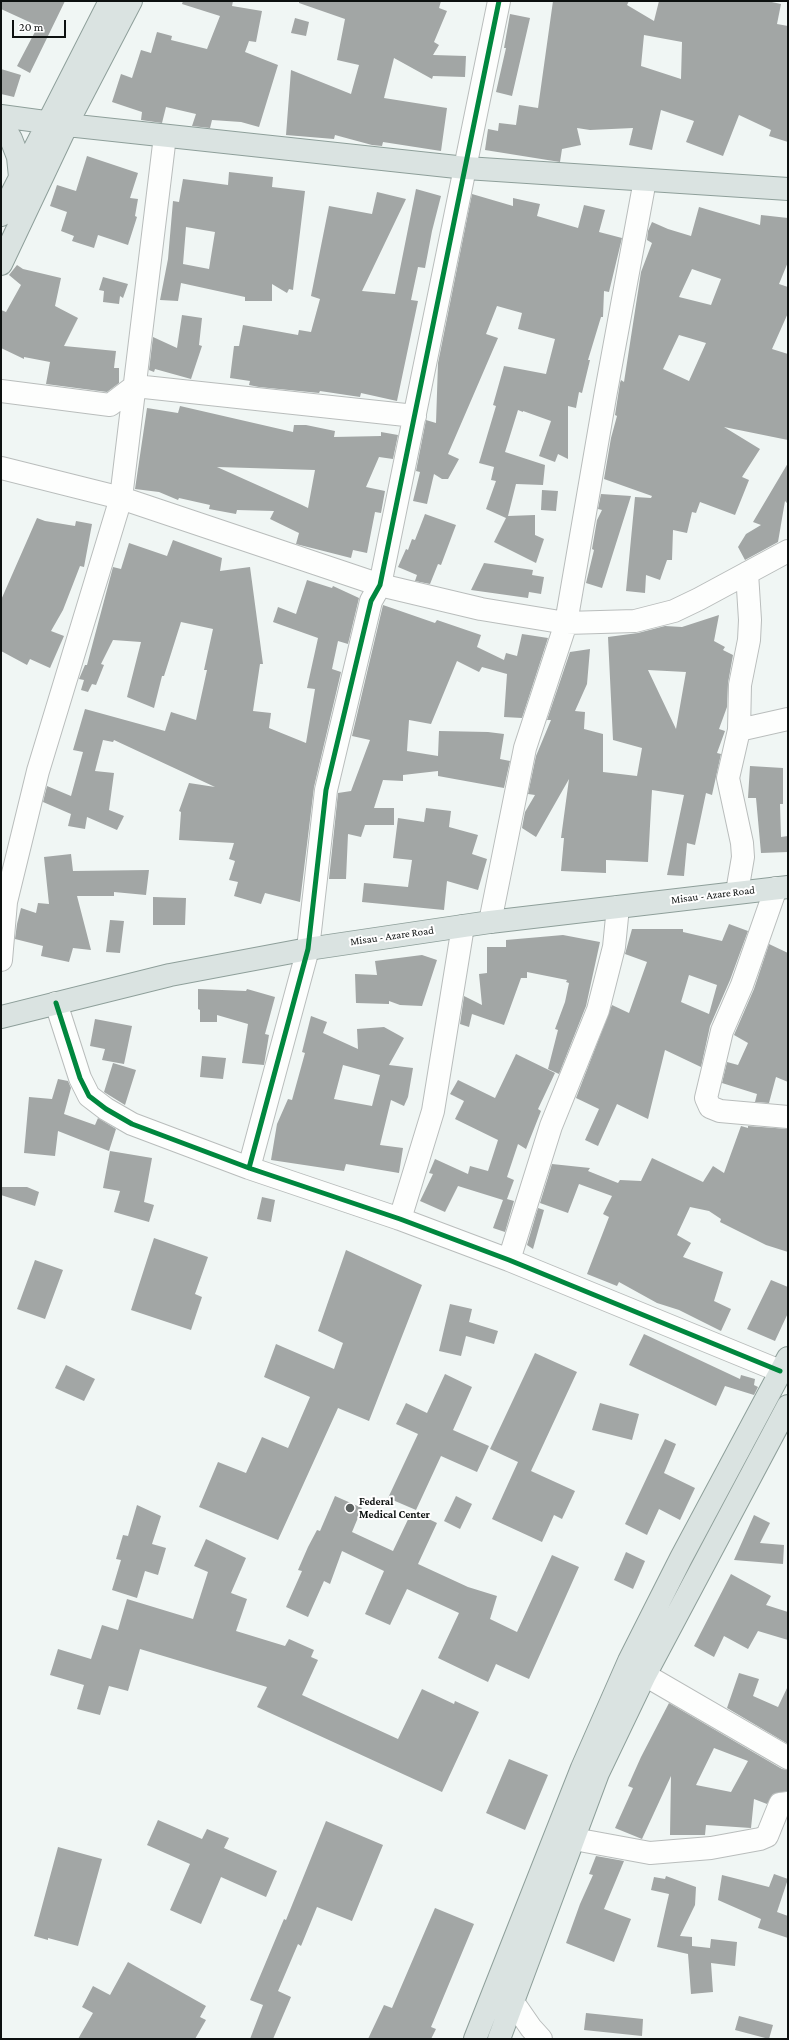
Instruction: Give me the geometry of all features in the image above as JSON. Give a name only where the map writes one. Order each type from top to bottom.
[{"type":"main road","points":[[1,264],[57,123],[110,1]]},
{"type":"main road","points":[[1,216],[20,177],[57,123],[131,1]]},
{"type":"main road","points":[[1,116],[166,136],[466,168],[788,190]]},
{"type":"main road","points":[[1,122],[11,139],[18,157],[20,177]]},
{"type":"main road","name":"Misau - Azare Road","points":[[1,1017],[170,975],[308,949],[490,922],[782,887]]},
{"type":"main road","points":[[475,2039],[582,1768],[629,1661],[681,1558],[784,1365]]},
{"type":"main road","points":[[499,2039],[598,1773],[645,1675],[788,1406]]},
{"type":"street","points":[[249,1168],[308,949],[326,790],[371,601],[380,585],[499,1]]},
{"type":"street","points":[[1,960],[6,902],[38,771],[121,498],[166,136]]},
{"type":"street","points":[[490,922],[524,748],[566,623],[605,397],[645,180]]},
{"type":"street","points":[[1,392],[110,405],[134,386],[415,416]]},
{"type":"street","points":[[1,468],[121,498],[380,585],[481,609],[566,623],[634,621],[674,611],[788,551]]},
{"type":"street","points":[[737,892],[743,857],[742,844],[728,778],[739,730],[740,685],[750,620],[747,573]]},
{"type":"street","points":[[739,730],[788,719]]},
{"type":"street","points":[[782,887],[722,1031],[706,1098],[710,1107],[720,1111],[788,1117]]},
{"type":"street","points":[[509,1260],[551,1126],[598,1010],[614,947],[618,907]]},
{"type":"street","points":[[400,1219],[433,1111],[463,926]]},
{"type":"street","points":[[56,1003],[80,1078],[89,1096],[106,1109],[132,1124],[249,1168],[400,1219],[784,1365]]},
{"type":"street","points":[[645,1675],[788,1758]]},
{"type":"street","points":[[574,1839],[650,1853],[711,1848],[760,1839],[767,1836],[780,1804],[788,1803]]},
{"type":"street","points":[[514,2002],[531,2028],[541,2039]]},
{"type":"building","points":[[1,1],[65,1],[30,73],[17,66],[38,26],[1,9]]},
{"type":"building","points":[[183,1],[233,1],[232,6],[262,11],[256,42],[249,41],[245,52],[278,65],[259,127],[241,122],[212,120],[210,128],[192,126],[196,114],[166,107],[162,123],[141,120],[142,112],[112,102],[121,74],[132,78],[141,50],[151,53],[157,32],[172,36],[171,40],[207,49],[220,16],[182,4]]},
{"type":"building","points":[[299,1],[441,1],[439,8],[447,11],[434,42],[439,45],[433,55],[466,56],[465,77],[433,76],[432,79],[394,58],[384,98],[447,108],[441,151],[383,142],[382,146],[372,145],[335,135],[334,139],[286,135],[291,70],[351,94],[359,65],[337,60],[345,19],[299,3]]},
{"type":"building","points":[[553,1],[629,1],[627,5],[654,21],[659,1],[767,1],[781,4],[777,24],[788,26],[788,142],[769,136],[771,130],[739,115],[723,156],[686,142],[694,121],[661,110],[652,150],[629,145],[633,128],[590,130],[577,128],[581,145],[562,149],[560,162],[485,150],[488,129],[498,131],[499,123],[516,125],[519,105],[538,108]],"holes":[[[644,35],[682,42],[681,79],[641,66]]]},
{"type":"building","points":[[510,14],[530,18],[512,96],[496,92],[506,48],[504,48]]},
{"type":"building","points":[[295,18],[309,22],[306,36],[291,33]]},
{"type":"building","points":[[1,69],[21,75],[14,97],[1,94]]},
{"type":"building","points":[[87,156],[138,173],[130,198],[138,199],[135,216],[137,217],[128,245],[98,235],[94,248],[72,241],[74,236],[61,231],[67,212],[50,206],[57,185],[76,191]]},
{"type":"building","points":[[229,172],[273,177],[272,187],[305,191],[293,290],[289,289],[287,293],[272,284],[272,301],[245,301],[245,297],[181,283],[178,301],[160,300],[168,259],[173,201],[179,202],[183,179],[228,185]],"holes":[[[186,227],[215,232],[209,269],[183,264]]]},
{"type":"building","points":[[416,189],[441,196],[425,268],[418,267],[411,300],[418,301],[397,401],[361,393],[360,397],[320,391],[319,393],[259,387],[249,385],[250,381],[230,378],[234,346],[239,346],[243,325],[298,335],[299,330],[311,332],[320,299],[311,296],[329,206],[372,214],[377,192],[406,199],[362,291],[395,294]]},
{"type":"building","points":[[472,194],[513,206],[513,198],[540,204],[537,216],[578,228],[584,205],[605,210],[599,232],[622,238],[609,292],[604,291],[603,317],[601,317],[588,360],[590,360],[582,393],[579,392],[576,408],[568,406],[568,459],[558,454],[555,462],[539,456],[551,421],[518,410],[505,452],[545,465],[543,485],[516,484],[508,516],[535,515],[535,535],[544,539],[536,563],[494,542],[506,518],[486,509],[496,481],[491,480],[494,467],[479,463],[496,406],[493,405],[504,366],[546,374],[555,339],[518,329],[522,313],[497,306],[486,334],[498,338],[448,454],[459,459],[448,479],[442,479],[434,474],[427,504],[413,501],[420,472],[416,471],[426,420],[436,423],[438,363]]},
{"type":"building","points":[[699,207],[760,225],[761,215],[788,218],[788,262],[779,284],[788,287],[788,313],[772,349],[788,354],[788,440],[724,427],[760,449],[742,477],[749,480],[735,515],[700,502],[696,513],[692,512],[687,533],[673,530],[672,560],[667,560],[660,580],[646,575],[645,593],[626,591],[635,497],[651,498],[652,496],[604,479],[611,438],[617,416],[615,415],[620,383],[621,380],[624,382],[641,272],[652,243],[647,240],[648,231],[652,222],[691,236]],"holes":[[[692,269],[721,279],[711,305],[679,297]],[[679,335],[706,343],[689,381],[663,369]]]},
{"type":"building","points":[[17,265],[23,269],[61,278],[55,306],[78,318],[64,346],[116,351],[114,368],[119,368],[119,383],[107,392],[46,384],[50,362],[24,357],[24,359],[1,348],[1,310],[6,312],[21,285],[9,275]]},
{"type":"building","points":[[103,277],[128,284],[123,298],[120,296],[119,304],[103,302],[104,291],[99,290]]},
{"type":"building","points":[[182,315],[202,318],[199,345],[202,346],[191,379],[155,369],[154,372],[149,370],[153,337],[177,348]]},
{"type":"building","points":[[180,406],[293,432],[294,425],[306,425],[335,431],[334,437],[381,436],[381,432],[398,435],[393,459],[379,457],[366,487],[385,491],[381,513],[375,512],[367,553],[353,550],[351,558],[296,544],[299,533],[270,519],[274,511],[237,510],[236,514],[209,509],[210,505],[179,498],[178,500],[159,492],[135,489],[147,408],[178,413]],"holes":[[[217,467],[315,470],[308,508]]]},
{"type":"building","points":[[788,463],[788,504],[785,501],[778,542],[745,560],[738,547],[746,534],[761,525],[753,522]]},
{"type":"building","points":[[542,490],[558,491],[556,511],[541,510]]},
{"type":"building","points":[[601,494],[631,496],[602,588],[586,583],[594,550],[592,549],[597,520],[602,510],[598,509]]},
{"type":"building","points":[[425,514],[456,525],[441,565],[438,564],[430,584],[415,581],[417,575],[398,567],[406,549],[408,550],[412,539],[415,540]]},
{"type":"building","points":[[37,518],[45,521],[75,526],[76,521],[92,524],[84,567],[80,566],[63,610],[51,631],[64,636],[50,668],[30,659],[27,665],[1,651],[1,600]]},
{"type":"building","points":[[173,540],[222,558],[220,571],[250,567],[263,664],[260,664],[253,711],[271,713],[269,728],[306,743],[315,689],[307,688],[318,638],[273,622],[278,607],[296,614],[307,580],[332,588],[333,586],[359,598],[348,644],[338,641],[332,669],[341,672],[314,787],[300,902],[265,893],[261,904],[234,896],[238,882],[229,880],[235,861],[229,859],[234,843],[179,840],[181,812],[179,811],[189,783],[215,787],[114,740],[113,742],[103,740],[95,771],[114,773],[109,810],[124,816],[117,830],[87,817],[85,829],[68,826],[71,814],[43,802],[47,786],[71,796],[83,752],[73,750],[85,709],[165,731],[171,712],[196,720],[207,670],[204,670],[213,629],[181,622],[164,676],[162,676],[154,708],[127,697],[141,642],[113,640],[101,664],[104,665],[96,685],[92,684],[88,692],[81,690],[84,680],[79,679],[85,665],[87,665],[113,567],[121,569],[129,543],[167,556]]},
{"type":"building","points":[[484,563],[533,570],[532,575],[544,577],[541,594],[529,592],[528,598],[471,590]]},
{"type":"building","points":[[383,605],[435,623],[437,620],[481,635],[477,647],[504,660],[506,653],[517,656],[522,634],[548,638],[522,718],[504,717],[507,674],[482,667],[479,672],[457,661],[431,724],[409,720],[407,751],[438,756],[439,731],[488,732],[504,734],[500,759],[510,761],[504,788],[438,776],[438,771],[403,775],[403,781],[383,780],[374,808],[394,808],[394,825],[365,825],[361,837],[348,834],[346,879],[329,879],[338,793],[351,791],[370,740],[352,736]]},
{"type":"building","points":[[719,615],[714,641],[725,647],[723,650],[733,655],[728,683],[727,707],[719,729],[725,731],[717,753],[721,754],[712,795],[706,793],[695,845],[687,843],[684,876],[667,875],[684,795],[652,790],[648,862],[606,860],[606,873],[561,871],[564,838],[561,838],[569,779],[536,837],[522,828],[525,812],[535,795],[528,794],[536,756],[551,720],[547,720],[570,652],[590,649],[587,684],[575,711],[585,712],[584,729],[603,734],[603,772],[637,776],[642,748],[613,740],[608,637],[638,633],[665,626],[682,627]],"holes":[[[648,670],[686,672],[676,729]]]},
{"type":"building","points":[[750,766],[783,768],[783,804],[780,804],[781,837],[788,836],[788,852],[761,853],[756,798],[748,798]]},
{"type":"building","points":[[426,808],[451,811],[449,827],[478,835],[472,854],[487,859],[478,890],[447,881],[444,910],[362,902],[364,883],[408,887],[412,860],[393,858],[398,818],[424,822]]},
{"type":"building","points":[[71,854],[73,871],[149,870],[146,895],[114,892],[114,896],[77,896],[91,950],[73,948],[69,962],[41,956],[43,946],[15,939],[21,908],[36,913],[38,903],[49,904],[44,857]]},
{"type":"building","points":[[153,897],[186,898],[185,925],[153,925]]},
{"type":"building","points":[[110,920],[124,921],[120,953],[106,952]]},
{"type":"building","points":[[729,924],[748,931],[730,980],[710,1026],[701,1067],[665,1050],[648,1119],[617,1104],[598,1146],[585,1140],[599,1109],[576,1098],[612,1005],[629,1013],[647,962],[625,954],[632,929],[683,929],[683,932],[722,941]],"holes":[[[689,975],[717,985],[709,1014],[681,1002]]]},
{"type":"building","points":[[563,935],[600,942],[586,1006],[559,1074],[548,1069],[558,1030],[555,1029],[565,1002],[569,983],[566,982],[567,980],[527,972],[527,978],[521,978],[504,1025],[472,1014],[469,1027],[460,1024],[464,996],[482,1005],[479,974],[487,973],[487,947],[506,947],[506,940]]},
{"type":"building","points":[[769,944],[788,953],[788,1082],[776,1077],[769,1103],[755,1102],[757,1094],[722,1083],[727,1062],[738,1065],[748,1043],[734,1035],[754,989]]},
{"type":"building","points":[[422,955],[437,960],[422,1006],[400,1005],[389,1001],[389,1004],[356,1003],[355,974],[377,975],[375,961]]},
{"type":"building","points":[[198,989],[246,991],[247,989],[275,997],[265,1034],[269,1035],[264,1065],[242,1063],[248,1024],[217,1015],[217,1022],[200,1022],[200,1010],[198,1009]]},
{"type":"building","points":[[311,1016],[327,1022],[323,1033],[358,1049],[357,1029],[384,1027],[404,1038],[389,1065],[413,1068],[408,1097],[404,1106],[391,1100],[380,1145],[403,1148],[399,1173],[346,1164],[344,1171],[271,1160],[277,1124],[288,1099],[292,1100],[305,1053],[302,1052]],"holes":[[[343,1065],[380,1075],[372,1106],[334,1099]]]},
{"type":"building","points":[[95,1019],[132,1026],[124,1064],[102,1060],[105,1049],[90,1046]]},
{"type":"building","points":[[516,1054],[555,1073],[538,1109],[541,1111],[526,1149],[518,1144],[507,1177],[514,1180],[507,1199],[514,1201],[505,1232],[493,1228],[503,1200],[458,1186],[445,1212],[420,1201],[433,1174],[429,1173],[435,1159],[468,1174],[470,1166],[488,1171],[498,1140],[455,1119],[464,1101],[450,1094],[458,1080],[495,1098]]},
{"type":"building","points":[[202,1056],[226,1058],[223,1079],[200,1077]]},
{"type":"building","points":[[113,1063],[136,1070],[125,1105],[104,1092]]},
{"type":"building","points":[[58,1079],[68,1081],[71,1088],[64,1114],[95,1125],[98,1118],[116,1129],[109,1151],[58,1131],[55,1156],[24,1153],[29,1097],[52,1099]]},
{"type":"building","points":[[741,1126],[748,1128],[748,1126],[788,1129],[788,1252],[766,1245],[720,1222],[721,1219],[709,1211],[690,1207],[677,1235],[691,1243],[683,1257],[723,1272],[714,1301],[731,1309],[721,1331],[679,1310],[657,1303],[619,1282],[617,1286],[587,1274],[609,1217],[603,1214],[612,1196],[579,1184],[568,1213],[540,1203],[552,1164],[590,1168],[588,1171],[618,1183],[620,1180],[641,1181],[652,1158],[703,1182],[713,1166],[724,1173]]},
{"type":"building","points":[[110,1151],[152,1158],[144,1202],[154,1205],[149,1222],[114,1212],[120,1191],[103,1188]]},
{"type":"building","points":[[1,1187],[27,1187],[39,1192],[35,1206],[1,1195]]},
{"type":"building","points":[[262,1197],[275,1200],[271,1222],[257,1219]]},
{"type":"building","points":[[538,1208],[544,1210],[533,1249],[527,1245]]},
{"type":"building","points":[[154,1238],[208,1257],[195,1294],[202,1297],[191,1330],[131,1310]]},
{"type":"building","points":[[346,1250],[422,1285],[369,1421],[338,1408],[278,1540],[199,1507],[218,1462],[246,1473],[262,1437],[288,1448],[310,1397],[264,1377],[276,1344],[334,1369],[343,1343],[318,1331]]},
{"type":"building","points":[[35,1260],[63,1270],[45,1319],[17,1309]]},
{"type":"building","points":[[771,1280],[788,1287],[788,1313],[775,1341],[747,1329]]},
{"type":"building","points":[[450,1304],[472,1309],[469,1322],[498,1331],[494,1344],[466,1336],[461,1356],[439,1351]]},
{"type":"building","points":[[644,1334],[740,1379],[741,1375],[755,1379],[754,1385],[758,1387],[754,1395],[725,1386],[716,1406],[629,1365]]},
{"type":"building","points":[[535,1353],[577,1372],[531,1471],[575,1491],[562,1519],[554,1515],[542,1542],[492,1519],[518,1462],[490,1449]]},
{"type":"building","points":[[66,1365],[95,1379],[84,1401],[55,1388]]},
{"type":"building","points":[[445,1374],[472,1387],[453,1430],[489,1446],[477,1472],[441,1456],[416,1510],[388,1498],[418,1434],[396,1424],[406,1403],[427,1413]]},
{"type":"building","points":[[600,1403],[639,1414],[632,1440],[592,1430]]},
{"type":"building","points":[[665,1439],[676,1444],[664,1473],[695,1488],[680,1520],[659,1509],[647,1535],[625,1524]]},
{"type":"building","points":[[335,1496],[362,1508],[352,1532],[393,1551],[412,1511],[437,1523],[418,1564],[468,1587],[497,1596],[490,1619],[517,1632],[552,1555],[579,1567],[529,1679],[496,1664],[488,1682],[438,1658],[459,1613],[407,1589],[390,1625],[365,1614],[384,1571],[342,1551],[330,1584],[324,1581],[308,1617],[286,1607],[302,1571],[298,1570],[308,1547],[317,1530],[320,1531]]},
{"type":"building","points":[[456,1496],[472,1504],[460,1529],[444,1521]]},
{"type":"building","points":[[137,1505],[161,1516],[152,1544],[166,1548],[158,1575],[145,1571],[137,1598],[112,1590],[121,1560],[116,1559],[123,1535],[128,1536]]},
{"type":"building","points":[[754,1515],[770,1523],[760,1543],[784,1545],[783,1564],[734,1560]]},
{"type":"building","points":[[206,1539],[246,1558],[231,1593],[247,1599],[236,1631],[285,1646],[289,1639],[314,1650],[311,1657],[318,1660],[302,1695],[398,1739],[422,1689],[454,1704],[455,1701],[479,1712],[442,1792],[257,1707],[267,1687],[140,1649],[128,1691],[109,1686],[100,1715],[77,1709],[84,1685],[50,1675],[58,1649],[91,1659],[102,1625],[118,1630],[127,1599],[193,1619],[208,1572],[194,1566]]},
{"type":"building","points":[[626,1552],[645,1561],[633,1589],[614,1580]]},
{"type":"building","points":[[731,1574],[771,1596],[766,1605],[788,1612],[788,1640],[758,1631],[748,1649],[724,1636],[714,1657],[694,1646]]},
{"type":"building","points":[[739,1673],[759,1679],[753,1696],[778,1707],[788,1686],[788,1744],[727,1708]]},
{"type":"building","points":[[669,1703],[782,1769],[788,1770],[788,1791],[773,1794],[767,1804],[754,1799],[751,1828],[706,1825],[705,1835],[670,1835],[671,1776],[642,1839],[615,1828],[633,1788],[628,1786]],"holes":[[[714,1748],[748,1761],[731,1792],[696,1785]]]},
{"type":"building","points":[[509,1759],[548,1775],[525,1830],[486,1813]]},
{"type":"building","points":[[158,1820],[202,1839],[207,1829],[229,1838],[224,1848],[277,1871],[266,1897],[221,1877],[201,1924],[170,1910],[190,1864],[147,1845]]},
{"type":"building","points":[[326,1821],[383,1845],[352,1921],[317,1907],[301,1946],[298,1944],[278,1991],[291,1997],[273,2039],[250,2039],[263,2005],[250,2000],[284,1919],[286,1920]]},
{"type":"building","points":[[58,1847],[102,1859],[78,1946],[34,1936]]},
{"type":"building","points":[[596,1856],[624,1861],[604,1909],[631,1919],[614,1962],[566,1943],[580,1904],[593,1875],[589,1874]]},
{"type":"building","points":[[774,1874],[788,1879],[777,1912],[788,1916],[788,1938],[758,1928],[761,1919],[718,1900],[722,1875],[769,1887]]},
{"type":"building","points":[[666,1876],[696,1887],[695,1905],[680,1936],[692,1937],[692,1946],[710,1948],[711,1939],[737,1942],[735,1966],[711,1963],[713,1992],[691,1994],[688,1954],[657,1947],[669,1894],[651,1890],[654,1877],[665,1879]]},
{"type":"building","points":[[435,1908],[474,1924],[431,2027],[436,2029],[431,2039],[368,2039],[384,2005],[392,2008]]},
{"type":"building","points":[[128,1962],[206,2006],[200,2017],[206,2020],[195,2039],[78,2039],[93,2013],[82,2007],[93,1986],[110,1995]]},
{"type":"building","points":[[586,2013],[643,2019],[642,2036],[584,2030]]},
{"type":"building","points":[[739,2016],[773,2025],[769,2039],[735,2030]]},
{"type":"cycle path","points":[[249,1168],[308,949],[326,790],[371,601],[380,585],[499,1]]},
{"type":"cycle path","points":[[56,1003],[80,1078],[89,1096],[106,1109],[132,1124],[249,1168],[400,1219],[509,1260],[780,1371]]},
{"type":"place","name":"Federal Medical Center","points":[[350,1508]]}]
